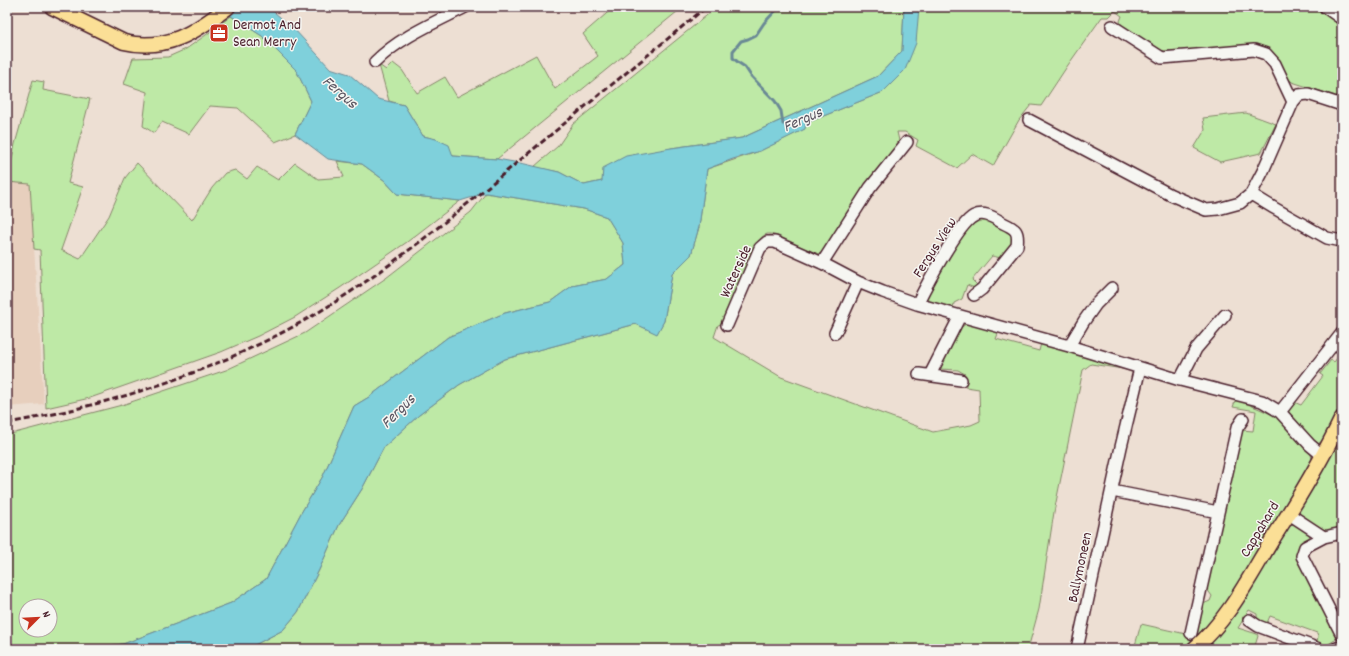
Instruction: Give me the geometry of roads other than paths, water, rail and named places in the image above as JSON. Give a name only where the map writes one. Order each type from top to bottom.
[{"type":"main road","points":[[52,7],[124,42],[137,45],[160,44],[181,38],[223,11]]},
{"type":"main road","name":"Cappahard","points":[[1194,649],[1214,629],[1229,610],[1289,514],[1342,418]]},
{"type":"street","points":[[375,62],[384,53],[400,42],[465,7]]},
{"type":"street","points":[[1324,7],[1342,18]]},
{"type":"street","points":[[1112,26],[1162,58],[1254,50],[1266,54],[1275,64],[1293,102]]},
{"type":"street","points":[[1029,120],[1171,195],[1206,210],[1218,209],[1240,203],[1251,194],[1293,102],[1299,95],[1308,94],[1342,105]]},
{"type":"street","points":[[907,142],[870,188],[822,263],[858,282],[916,304],[1070,346],[1180,380],[1262,401],[1280,412],[1310,445],[1322,455]]},
{"type":"street","points":[[1251,194],[1327,238],[1342,241]]},
{"type":"street","name":"Fergus View","points":[[916,304],[933,273],[959,232],[974,216],[984,214],[992,216],[1015,228],[1018,237],[1017,246],[982,290],[974,295]]},
{"type":"street","name":"Waterside","points":[[727,325],[760,248],[767,242],[775,242],[822,263]]},
{"type":"street","points":[[835,333],[858,282]]},
{"type":"street","points":[[1070,346],[1084,321],[1096,304],[1112,288]]},
{"type":"street","points":[[1180,380],[1196,349],[1225,315]]},
{"type":"street","points":[[960,316],[924,375],[961,380]]},
{"type":"street","points":[[1280,412],[1342,333]]},
{"type":"street","name":"Ballymoneen","points":[[1077,649],[1121,447],[1140,368]]},
{"type":"street","points":[[1191,633],[1237,428],[1243,418]]},
{"type":"street","points":[[1112,491],[1218,512]]},
{"type":"street","points":[[1289,514],[1324,537]]},
{"type":"street","points":[[1342,533],[1324,537],[1304,547],[1302,556],[1342,635]]},
{"type":"street","points":[[1249,620],[1258,626],[1319,649]]},
{"type":"street","points":[[1335,649],[1342,646]]},
{"type":"water","name":"Fergus","points":[[223,7],[268,7],[293,28],[330,68],[349,74],[378,99],[404,105],[423,136],[436,139],[449,145],[453,156],[497,159],[525,164],[559,172],[584,185],[602,181],[603,168],[626,156],[742,138],[878,76],[902,51],[904,7],[919,7],[916,43],[905,70],[883,92],[806,123],[805,129],[760,151],[707,169],[699,227],[691,255],[672,274],[664,321],[657,334],[636,324],[505,359],[459,385],[419,415],[384,447],[362,489],[339,525],[298,612],[283,630],[247,649],[87,649],[123,644],[231,603],[266,579],[301,513],[323,476],[354,406],[369,397],[448,337],[505,313],[550,302],[572,286],[607,279],[625,265],[623,243],[607,217],[584,209],[486,193],[460,201],[397,194],[384,180],[362,164],[328,159],[295,134],[311,101],[296,70],[262,36],[231,16]]},
{"type":"waterway","name":"Fergus","points":[[779,7],[764,23],[756,35],[741,41],[733,51],[733,58],[745,67],[751,76],[775,101],[781,111],[783,124]]},
{"type":"railway","points":[[7,423],[80,408],[117,398],[187,375],[256,346],[319,312],[375,275],[429,235],[706,7]]},
{"type":"place","name":"Dermot And Sean Merry","points":[[219,33]]}]
